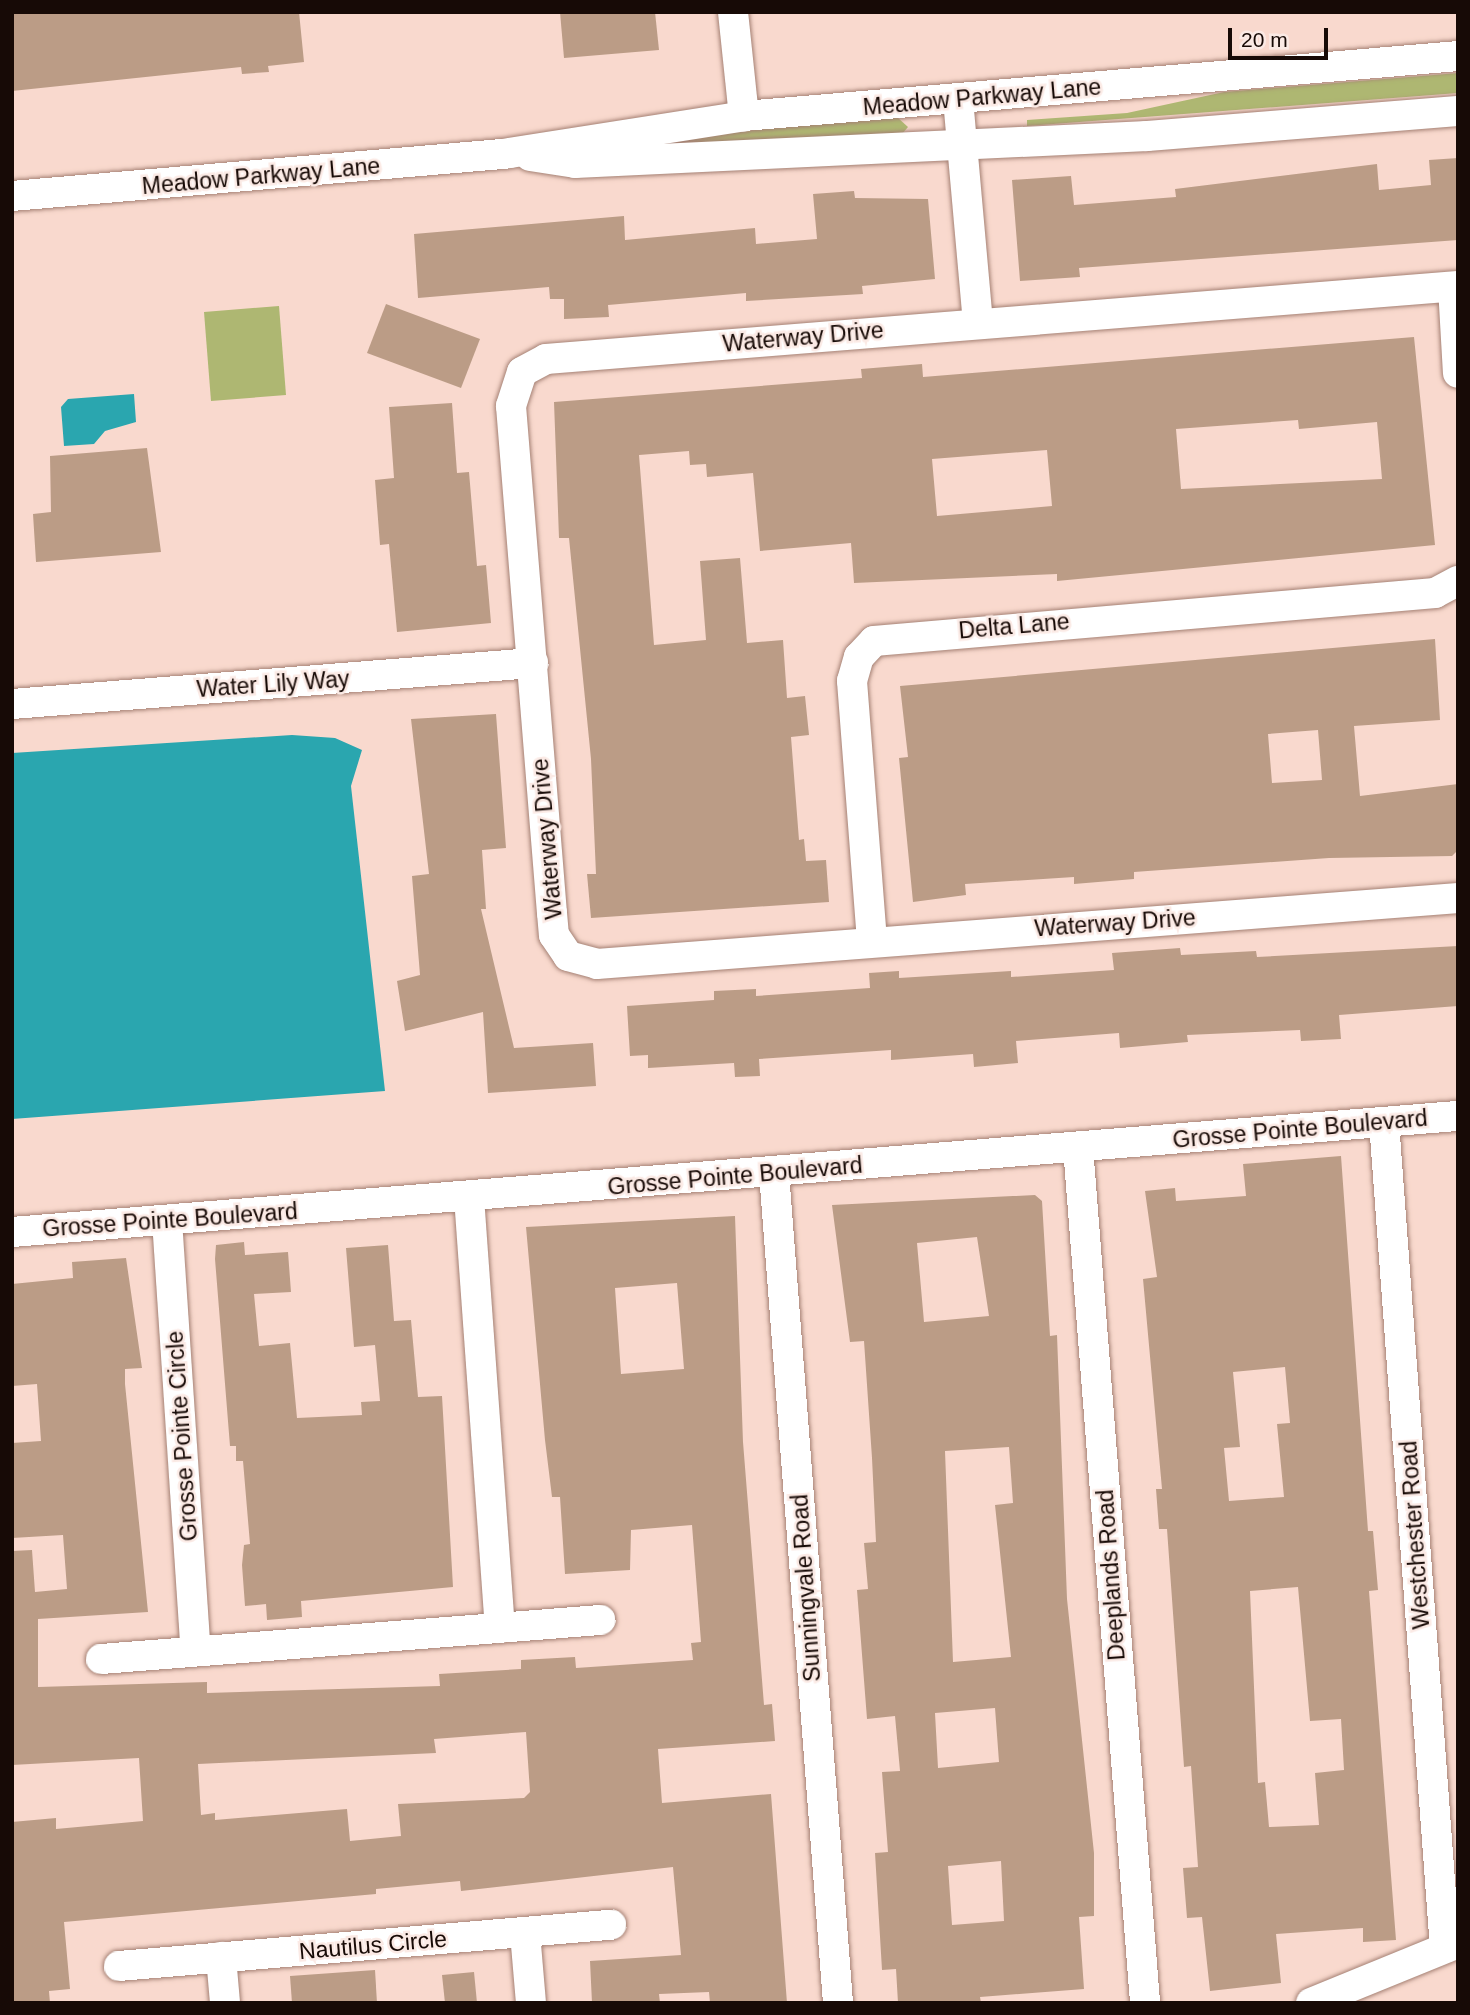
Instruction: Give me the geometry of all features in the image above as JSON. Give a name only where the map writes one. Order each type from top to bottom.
[{"type":"street","points":[[733,12],[744,116]]},
{"type":"street","name":"Meadow Parkway Lane","points":[[12,196],[509,153],[744,116],[1458,56]]},
{"type":"street","points":[[958,99],[978,323]]},
{"type":"street","name":"Meadow Parkway Lane","points":[[509,153],[575,163],[962,144],[1458,111]]},
{"type":"street","points":[[1455,286],[1458,373]]},
{"type":"street","name":"Waterway Drive","points":[[1455,286],[546,359],[522,372],[511,406],[554,935],[569,956],[597,964],[1458,898]]},
{"type":"street","name":"Delta Lane","points":[[872,941],[852,681],[859,657],[874,641],[1435,593],[1458,582]]},
{"type":"street","name":"Water Lily Way","points":[[12,704],[533,663]]},
{"type":"street","name":"Grosse Pointe Boulevard","points":[[12,1232],[774,1173],[1458,1116]]},
{"type":"street","name":"Westchester Road","points":[[1384,1122],[1452,1945]]},
{"type":"street","name":"Deeplands Road","points":[[1078,1147],[1145,2003]]},
{"type":"street","name":"Sunningvale Road","points":[[774,1173],[838,2003]]},
{"type":"street","points":[[469,1197],[500,1628]]},
{"type":"street","name":"Grosse Pointe Circle","points":[[167,1220],[196,1651]]},
{"type":"street","points":[[101,1659],[600,1620]]},
{"type":"street","name":"Nautilus Circle","points":[[118,1966],[611,1925]]},
{"type":"street","points":[[525,1933],[531,2003]]},
{"type":"street","points":[[1311,2003],[1452,1945]]},
{"type":"street","points":[[221,1957],[225,2003]]},
{"type":"green space","points":[[1458,73],[1458,93],[1027,126],[1027,120],[1127,113],[1224,92]]},
{"type":"green space","points":[[897,117],[908,127],[902,134],[585,153],[585,146]]},
{"type":"green space","points":[[279,306],[286,395],[211,401],[204,312]]},
{"type":"water","points":[[134,394],[136,422],[105,431],[94,444],[64,446],[61,407],[68,399]]},
{"type":"water","points":[[292,735],[335,738],[362,750],[351,786],[385,1091],[12,1119],[12,753]]},
{"type":"building","points":[[299,12],[304,62],[268,66],[269,72],[242,74],[241,67],[12,91],[12,14]]},
{"type":"building","points":[[560,12],[655,12],[659,50],[564,58]]},
{"type":"building","points":[[1458,158],[1458,240],[1079,268],[1080,277],[1020,281],[1012,180],[1071,176],[1074,205],[1176,197],[1175,189],[1377,164],[1379,190],[1431,185],[1429,160]]},
{"type":"building","points":[[854,191],[855,198],[928,199],[935,279],[862,286],[863,294],[746,301],[746,293],[608,305],[609,317],[564,319],[564,299],[550,299],[549,287],[418,298],[414,234],[624,216],[625,240],[755,228],[756,244],[817,239],[813,194]]},
{"type":"building","points":[[386,304],[480,339],[461,388],[367,353]]},
{"type":"building","points":[[1414,337],[1435,545],[1057,581],[1057,574],[854,583],[851,543],[760,551],[753,473],[707,477],[706,464],[690,465],[689,451],[639,455],[654,645],[706,640],[700,561],[740,558],[747,643],[783,640],[787,698],[805,696],[809,735],[791,737],[799,840],[804,839],[806,861],[826,860],[829,902],[591,918],[587,874],[596,874],[591,759],[569,538],[559,538],[554,402],[862,378],[861,369],[922,364],[923,377]],"holes":[[[1298,420],[1299,429],[1377,422],[1382,479],[1181,489],[1176,429]],[[1047,450],[1052,506],[937,516],[932,459]]]},
{"type":"building","points":[[452,403],[457,473],[469,472],[477,566],[486,565],[491,623],[397,632],[389,544],[380,545],[375,480],[394,478],[389,407]]},
{"type":"building","points":[[147,448],[161,552],[36,562],[33,514],[51,512],[50,456]]},
{"type":"building","points":[[1435,639],[1440,720],[1354,726],[1360,796],[1458,784],[1458,850],[1452,856],[1329,858],[1134,872],[1134,879],[1074,884],[1074,877],[965,884],[966,895],[913,902],[899,758],[908,757],[900,686]],"holes":[[[1318,730],[1322,780],[1272,783],[1268,734]]]},
{"type":"building","points":[[496,714],[506,848],[482,850],[486,909],[481,909],[514,1048],[593,1043],[596,1086],[488,1093],[483,1012],[405,1031],[397,981],[420,975],[412,876],[429,874],[411,719]]},
{"type":"building","points":[[1458,946],[1458,1006],[1339,1015],[1341,1039],[1301,1041],[1300,1030],[1187,1035],[1188,1042],[1120,1048],[1119,1033],[1016,1041],[1018,1063],[974,1067],[973,1054],[891,1060],[891,1050],[759,1059],[760,1076],[735,1077],[734,1063],[648,1068],[648,1055],[630,1056],[627,1006],[714,1000],[714,991],[756,989],[756,996],[870,988],[869,973],[899,971],[899,978],[1011,971],[1011,977],[1114,970],[1112,953],[1180,948],[1181,955],[1256,951],[1257,957]]},
{"type":"building","points":[[1341,1156],[1368,1531],[1373,1531],[1378,1590],[1369,1591],[1396,1940],[1363,1942],[1363,1928],[1276,1934],[1281,1983],[1210,1991],[1202,1917],[1187,1918],[1183,1868],[1198,1867],[1191,1766],[1184,1767],[1167,1529],[1159,1529],[1156,1489],[1162,1489],[1143,1279],[1157,1277],[1145,1191],[1175,1188],[1176,1201],[1246,1196],[1243,1164]],"holes":[[[1285,1367],[1290,1423],[1277,1424],[1284,1497],[1229,1501],[1224,1448],[1240,1447],[1233,1372]],[[1298,1587],[1310,1721],[1341,1719],[1344,1770],[1315,1773],[1319,1825],[1269,1827],[1265,1782],[1258,1783],[1250,1591]]]},
{"type":"building","points":[[1035,1195],[1042,1201],[1050,1336],[1057,1335],[1067,1599],[1094,1853],[1094,1916],[1079,1917],[1084,1989],[980,1997],[981,2003],[898,2003],[896,1969],[882,1970],[875,1853],[888,1852],[882,1772],[900,1771],[895,1716],[867,1719],[857,1590],[868,1589],[864,1543],[876,1542],[872,1458],[864,1341],[850,1342],[832,1205]],"holes":[[[977,1237],[989,1316],[924,1322],[917,1243]],[[1009,1447],[1013,1503],[995,1505],[1011,1657],[953,1662],[945,1451]],[[995,1708],[999,1762],[938,1768],[935,1713]],[[1001,1861],[1004,1921],[952,1925],[948,1866]]]},
{"type":"building","points":[[735,1216],[743,1442],[764,1705],[772,1704],[775,1741],[658,1749],[662,1803],[771,1794],[787,2003],[710,2003],[709,1992],[659,1994],[660,2003],[592,2003],[590,1961],[681,1955],[673,1867],[461,1891],[460,1881],[376,1889],[376,1894],[64,1922],[70,1989],[49,1991],[50,2003],[12,2003],[12,1822],[56,1818],[56,1829],[143,1821],[139,1758],[12,1765],[12,1551],[32,1550],[35,1592],[67,1589],[63,1535],[12,1538],[12,1443],[41,1441],[37,1384],[12,1386],[12,1284],[73,1278],[72,1262],[126,1258],[142,1368],[125,1369],[125,1384],[148,1612],[38,1619],[38,1687],[207,1682],[207,1693],[440,1686],[439,1674],[521,1669],[521,1660],[575,1657],[576,1668],[693,1660],[691,1643],[701,1642],[692,1525],[631,1530],[630,1570],[565,1574],[560,1497],[552,1497],[545,1440],[526,1227]],"holes":[[[677,1283],[684,1369],[621,1374],[615,1288]],[[526,1732],[530,1792],[524,1798],[398,1804],[401,1836],[350,1841],[347,1809],[215,1820],[215,1813],[201,1815],[198,1764],[436,1753],[434,1739]]]},
{"type":"building","points":[[244,1242],[245,1255],[288,1252],[291,1292],[254,1294],[259,1346],[290,1343],[297,1418],[362,1415],[361,1402],[380,1401],[375,1345],[354,1347],[346,1248],[388,1245],[394,1321],[411,1320],[418,1397],[442,1396],[453,1587],[301,1601],[302,1617],[267,1620],[266,1604],[245,1606],[242,1565],[244,1545],[250,1544],[243,1461],[236,1461],[236,1446],[230,1446],[215,1259],[216,1245]]},
{"type":"building","points":[[375,1970],[377,2003],[292,2003],[290,1976]]},
{"type":"building","points":[[474,1972],[477,2003],[445,2003],[442,1975]]}]
